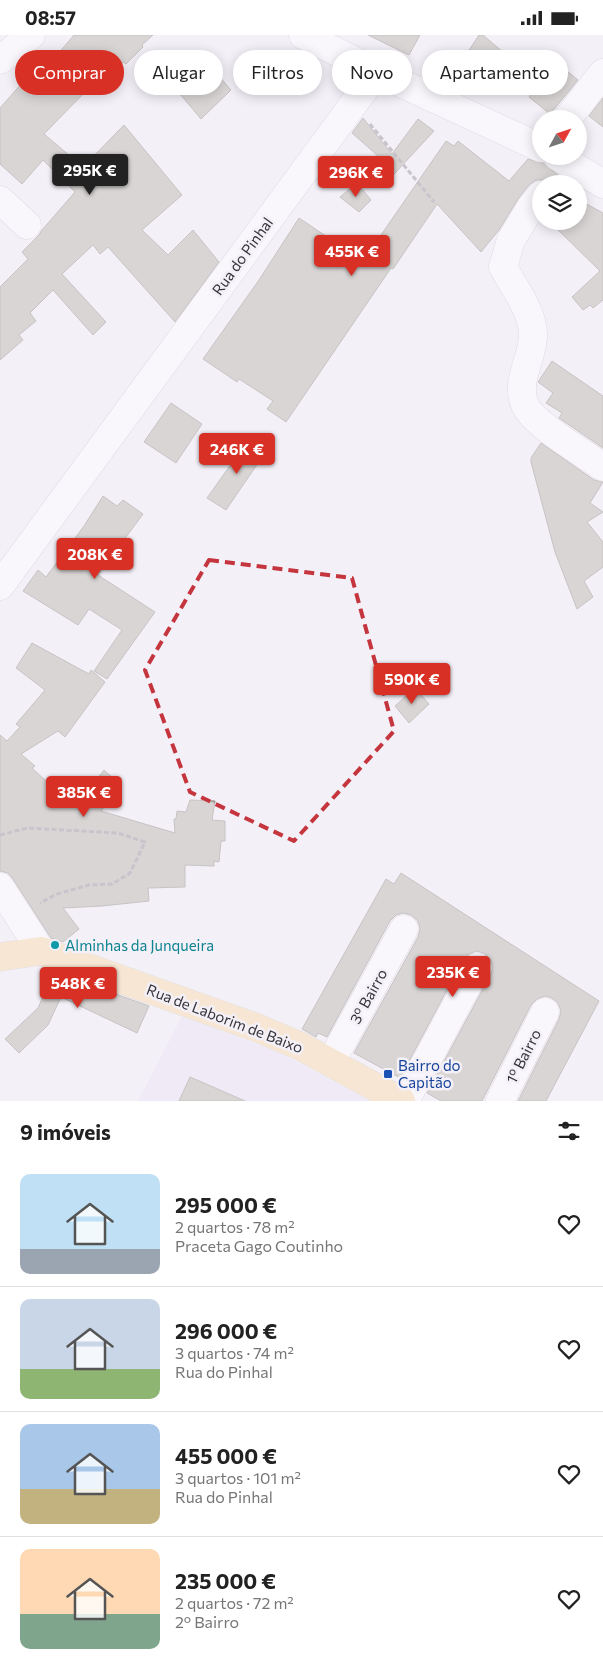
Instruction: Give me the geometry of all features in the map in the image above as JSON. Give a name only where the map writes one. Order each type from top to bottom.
[{"type":"main road","points":[[0,957],[41,951]]},
{"type":"main road","name":"Rua de Laborim de Baixo","points":[[41,951],[255,1027],[300,1045],[401,1101]]},
{"type":"street","points":[[0,60],[31,35]]},
{"type":"street","points":[[303,35],[333,50]]},
{"type":"street","points":[[575,110],[603,73]]},
{"type":"street","points":[[412,88],[532,144]]},
{"type":"street","name":"Rua do Pinhal","points":[[0,586],[360,95]]},
{"type":"street","points":[[573,165],[603,184]]},
{"type":"street","points":[[0,200],[26,225]]},
{"type":"street","points":[[532,206],[511,240],[503,267],[529,313],[533,336],[521,384],[525,405],[538,422],[603,467]]},
{"type":"street","points":[[0,887],[41,951]]},
{"type":"street","name":"3º Bairro","points":[[331,1062],[404,929]]},
{"type":"street","points":[[405,1101],[477,967]]},
{"type":"street","name":"1º Bairro","points":[[500,1101],[545,1012]]},
{"type":"path","points":[[354,104],[434,202]]},
{"type":"path","points":[[0,835],[27,828],[118,833],[145,842],[130,873],[112,884],[89,885],[53,896]]},
{"type":"highlighted area","points":[[209,560],[352,578],[394,731],[294,841],[190,792],[145,670]]},
{"type":"shaded area","points":[[182,1016],[280,1053],[370,1101],[138,1101]]},
{"type":"building","points":[[74,35],[153,35],[142,45],[143,47],[140,50],[134,50],[134,56],[126,64],[124,63],[124,50],[61,50]]},
{"type":"building","points":[[368,35],[420,35],[412,50],[399,50]]},
{"type":"building","points":[[479,35],[483,35],[500,50],[469,50]]},
{"type":"building","points":[[568,72],[578,80],[568,92]]},
{"type":"building","points":[[223,81],[231,90],[201,119],[181,95],[223,95]]},
{"type":"building","points":[[15,91],[15,95],[82,95],[44,134],[83,167],[124,125],[182,195],[142,230],[168,255],[193,230],[219,262],[175,322],[108,247],[100,254],[93,245],[62,274],[106,322],[93,335],[53,290],[30,313],[36,321],[19,335],[23,340],[0,360],[0,287],[28,259],[22,252],[75,192],[43,160],[22,184],[0,164],[0,108]]},
{"type":"building","points":[[531,95],[566,95],[553,110],[545,110],[529,97]]},
{"type":"building","points":[[603,98],[603,127],[589,116]]},
{"type":"building","points":[[363,118],[392,154],[418,119],[434,131],[383,186],[374,178],[386,163],[352,133]]},
{"type":"building","points":[[446,141],[454,146],[458,141],[509,181],[528,159],[532,160],[532,165],[545,165],[558,175],[532,175],[532,183],[518,199],[499,230],[481,252],[437,204],[286,422],[267,409],[273,401],[239,379],[237,382],[203,359],[259,280],[299,218],[363,261]]},
{"type":"building","points":[[357,183],[371,200],[359,212],[340,197]]},
{"type":"building","points":[[587,204],[603,213],[603,300],[593,308],[590,305],[583,310],[572,297],[600,271],[558,230],[587,230]]},
{"type":"building","points":[[552,361],[603,396],[603,448],[559,418],[562,413],[546,403],[553,393],[538,382]]},
{"type":"building","points":[[171,403],[202,424],[176,463],[144,442]]},
{"type":"building","points":[[249,439],[267,450],[226,510],[207,498]]},
{"type":"building","points":[[541,443],[594,480],[603,482],[590,503],[603,512],[587,522],[603,542],[603,567],[584,581],[593,597],[577,609],[555,552],[531,462],[531,458]]},
{"type":"building","points":[[103,496],[117,506],[123,500],[143,514],[98,575],[155,612],[107,679],[94,671],[122,630],[89,609],[78,625],[23,591],[38,570],[46,577],[84,526]]},
{"type":"building","points":[[32,643],[89,674],[91,670],[105,682],[65,737],[58,731],[21,754],[35,766],[32,768],[75,808],[104,770],[121,785],[101,811],[175,833],[174,819],[176,819],[177,811],[186,812],[190,800],[215,801],[212,820],[225,821],[225,841],[221,841],[219,862],[214,861],[214,866],[185,865],[185,887],[148,888],[149,901],[63,908],[79,929],[63,942],[51,938],[13,879],[8,873],[0,871],[0,735],[7,741],[20,727],[16,724],[45,690],[16,668]]},
{"type":"building","points":[[415,688],[429,704],[409,723],[395,706]]},
{"type":"building","points":[[401,873],[599,1001],[546,1101],[518,1101],[559,1019],[561,1011],[558,1003],[552,998],[545,996],[537,999],[531,1005],[482,1101],[441,1101],[427,1093],[491,974],[493,967],[490,959],[484,953],[476,951],[469,954],[463,960],[400,1078],[354,1053],[418,937],[420,929],[418,921],[411,915],[403,913],[396,915],[390,921],[327,1037],[318,1033],[316,1037],[302,1029],[386,879],[394,884]]},
{"type":"building","points":[[54,972],[149,1006],[137,1033],[61,997],[48,1025],[19,1053],[5,1039],[38,1008]]},
{"type":"building","points":[[190,1077],[245,1101],[179,1101]]},
{"type":"place","name":"Alminhas da Junqueira","points":[[55,945]]},
{"type":"place","name":"Bairro do Capitão","points":[[388,1074]]}]
